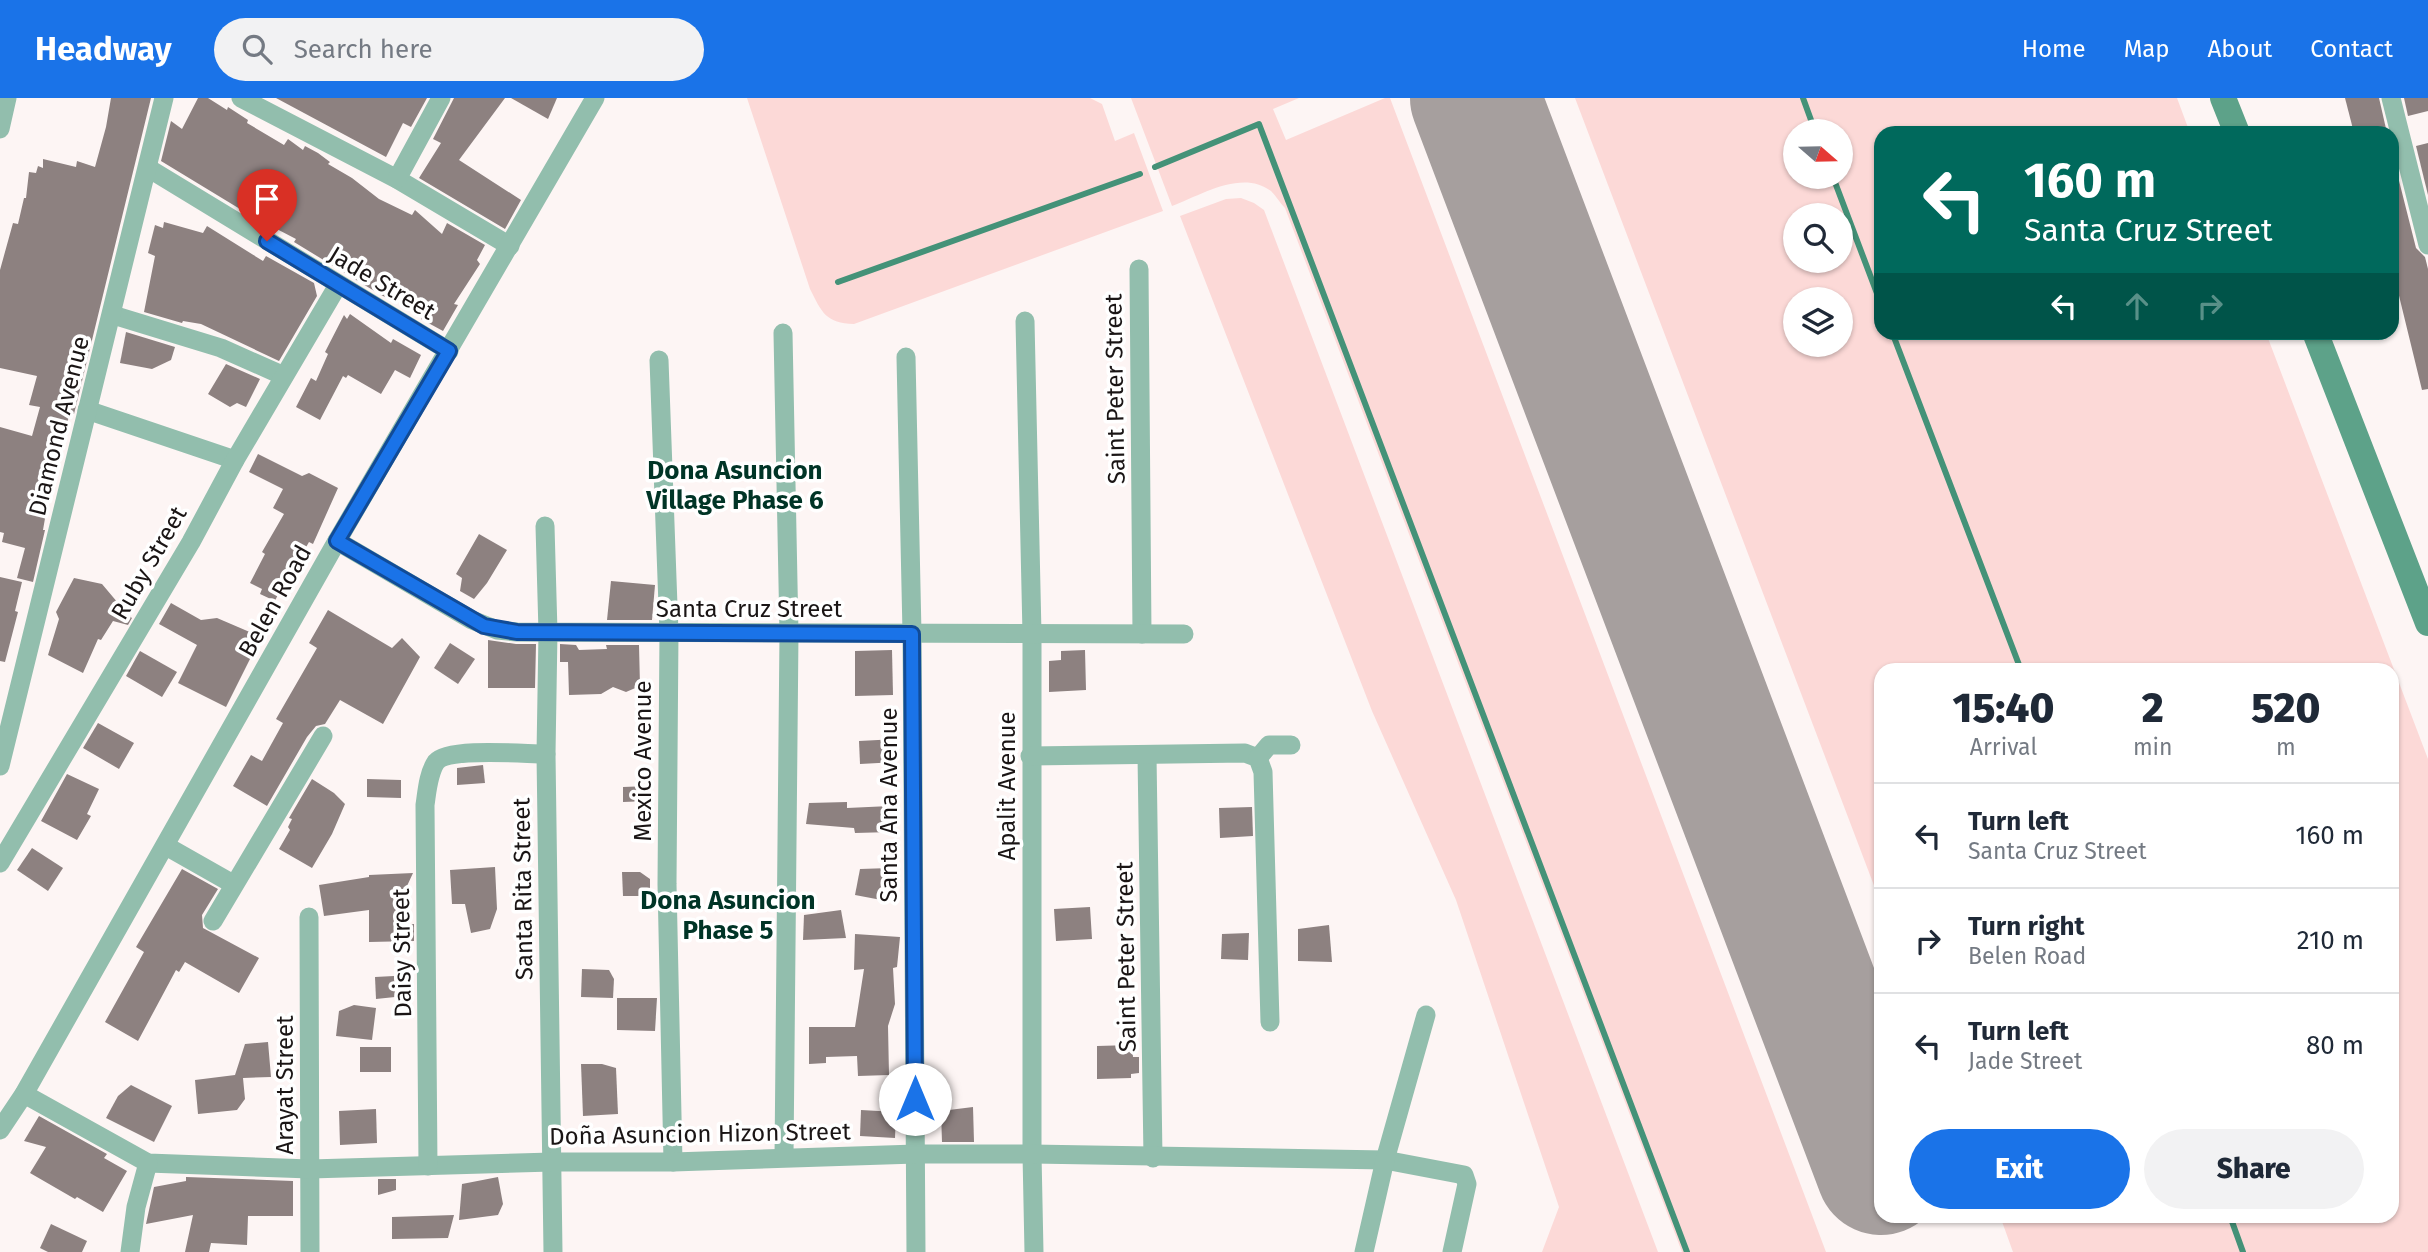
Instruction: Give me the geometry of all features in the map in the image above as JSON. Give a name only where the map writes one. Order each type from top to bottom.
[{"type":"main road","points":[[2223,98],[2234,126]]},
{"type":"main road","points":[[2318,340],[2428,623]]},
{"type":"street","points":[[0,129],[7,98]]},
{"type":"street","name":"Diamond Avenue","points":[[0,766],[164,98]]},
{"type":"street","points":[[241,98],[397,179],[510,246]]},
{"type":"street","points":[[397,179],[441,98]]},
{"type":"street","name":"Belen Road","points":[[0,1129],[24,1094],[337,541],[595,98]]},
{"type":"street","points":[[2391,98],[2398,126]]},
{"type":"street","points":[[2399,130],[2428,245]]},
{"type":"street","name":"Jade Street","points":[[148,168],[449,351]]},
{"type":"street","name":"Saint Peter Street","points":[[1139,269],[1143,634]]},
{"type":"street","name":"Ruby Street","points":[[0,863],[191,542],[235,460],[338,285]]},
{"type":"street","points":[[113,314],[222,348],[284,376]]},
{"type":"street","name":"Apalit Avenue","points":[[1025,321],[1032,634],[1030,756],[1034,1252]]},
{"type":"street","points":[[783,333],[789,633],[784,1157]]},
{"type":"street","name":"Santa Ana Avenue","points":[[906,357],[912,634],[916,1252]]},
{"type":"street","name":"Mexico Avenue","points":[[659,360],[669,633],[667,884],[673,1162]]},
{"type":"street","points":[[87,410],[235,460]]},
{"type":"street","name":"Santa Rita Street","points":[[545,526],[548,632],[545,754],[553,1252]]},
{"type":"street","name":"Santa Cruz Street","points":[[337,541],[484,626],[517,632],[1184,635]]},
{"type":"street","points":[[213,920],[323,736]]},
{"type":"street","points":[[1258,758],[1269,745],[1291,745]]},
{"type":"street","name":"Daisy Street","points":[[428,1166],[425,806],[431,774],[437,761],[454,753],[545,754]]},
{"type":"street","points":[[1030,756],[1245,753],[1258,758],[1263,772],[1270,1022]]},
{"type":"street","name":"Saint Peter Street","points":[[1147,755],[1153,1158]]},
{"type":"street","points":[[166,846],[233,884]]},
{"type":"street","name":"Arayat Street","points":[[309,918],[310,1252]]},
{"type":"street","points":[[1364,1252],[1385,1160],[1426,1015]]},
{"type":"street","points":[[24,1094],[148,1163],[136,1207],[130,1252]]},
{"type":"street","name":"Doña Asuncion Hizon Street","points":[[148,1163],[310,1169],[916,1154],[1385,1160],[1464,1175],[1467,1184],[1452,1252]]},
{"type":"shaded area","points":[[747,98],[1090,98],[1102,104],[1115,141],[1134,133],[1163,211],[854,324],[837,321],[826,315],[810,289]]},
{"type":"shaded area","points":[[1131,98],[1299,98],[1273,109],[1286,140],[1390,98],[1826,1252],[1682,1252],[1285,208],[1271,191],[1260,185],[1247,183],[1221,186],[1172,206]]},
{"type":"shaded area","points":[[1575,98],[2177,98],[2187,126],[1874,126],[1874,340],[2269,340],[2391,663],[1874,663],[1874,886]]},
{"type":"shaded area","points":[[1241,198],[1264,210],[1658,1252],[1542,1252],[1559,1207],[1456,900],[1372,711],[1180,216],[1226,199]]},
{"type":"shaded area","points":[[2399,683],[2428,759],[2428,1252],[2013,1252],[2003,1223],[2399,1223]]},
{"type":"building","points":[[111,98],[151,98],[74,414],[70,413],[53,472],[45,530],[33,582],[17,578],[25,548],[2,542],[4,533],[0,532],[0,427],[32,436],[40,407],[29,405],[37,376],[0,368],[0,270],[13,223],[18,224],[26,198],[29,172],[36,173],[38,166],[43,168],[43,159],[76,167],[77,161],[95,167]]},
{"type":"building","points":[[198,98],[208,98],[227,110],[228,107],[248,120],[247,123],[284,145],[288,139],[303,150],[305,146],[318,153],[330,162],[328,164],[379,199],[412,215],[415,210],[442,234],[447,223],[485,245],[477,260],[480,264],[454,304],[458,305],[443,331],[421,319],[424,312],[394,297],[392,301],[376,292],[294,242],[296,239],[271,226],[273,223],[240,209],[161,161],[171,121],[182,129]]},
{"type":"building","points":[[276,98],[427,98],[411,127],[403,123],[386,157]]},
{"type":"building","points":[[454,98],[505,98],[459,160],[521,200],[505,229],[419,178],[441,143],[433,139]]},
{"type":"building","points":[[511,98],[557,98],[548,119]]},
{"type":"building","points":[[2345,98],[2379,98],[2385,126],[2352,126]]},
{"type":"building","points":[[2404,98],[2428,98],[2428,111],[2408,116]]},
{"type":"building","points":[[2428,143],[2428,195],[2416,146]]},
{"type":"building","points":[[2399,181],[2416,248],[2425,257],[2428,269],[2428,389],[2422,390],[2399,296]]},
{"type":"building","points":[[164,222],[203,233],[207,226],[263,261],[266,256],[314,283],[317,296],[279,361],[201,324],[182,323],[144,312],[155,256],[148,253],[155,225],[163,228]]},
{"type":"building","points":[[350,314],[391,343],[393,339],[421,355],[410,378],[395,370],[381,394],[348,375],[346,378],[343,376],[320,420],[296,407],[311,378],[316,381],[328,354],[325,352],[344,315],[347,319]]},
{"type":"building","points":[[126,332],[175,347],[171,360],[152,369],[120,363]]},
{"type":"building","points":[[226,364],[260,379],[246,407],[237,403],[230,407],[208,394]]},
{"type":"building","points":[[258,454],[302,476],[309,473],[338,488],[313,544],[309,542],[293,570],[290,568],[275,601],[260,594],[262,589],[250,583],[265,554],[262,552],[284,514],[273,508],[283,489],[249,472]]},
{"type":"building","points":[[479,534],[507,550],[474,599],[460,591],[462,578],[456,574]]},
{"type":"building","points":[[0,577],[22,582],[15,611],[18,612],[5,662],[0,661]]},
{"type":"building","points":[[74,578],[102,584],[118,603],[117,607],[132,618],[128,625],[113,621],[101,640],[98,639],[83,673],[48,655],[59,619],[56,612]]},
{"type":"building","points":[[611,581],[655,585],[652,620],[607,620]]},
{"type":"building","points":[[171,603],[201,620],[217,618],[252,633],[246,648],[255,649],[226,707],[178,683],[197,645],[159,624]]},
{"type":"building","points":[[328,610],[392,648],[402,638],[420,657],[383,724],[340,700],[325,724],[316,726],[307,737],[267,806],[233,786],[251,755],[262,761],[283,723],[276,719],[317,648],[309,643]]},
{"type":"building","points":[[488,640],[536,644],[535,688],[488,688]]},
{"type":"building","points":[[450,643],[475,659],[458,684],[434,668]]},
{"type":"building","points":[[560,644],[576,645],[579,650],[607,649],[606,645],[639,645],[640,686],[626,692],[613,687],[601,694],[569,695],[568,662],[560,662]]},
{"type":"building","points":[[892,650],[893,695],[855,696],[855,651]]},
{"type":"building","points":[[1085,650],[1086,690],[1049,692],[1049,661],[1061,660],[1061,651]]},
{"type":"building","points":[[140,651],[177,672],[162,697],[126,676]]},
{"type":"building","points":[[98,723],[134,743],[119,769],[83,748]]},
{"type":"building","points":[[897,739],[897,762],[860,764],[859,741]]},
{"type":"building","points":[[483,765],[485,783],[457,785],[457,768]]},
{"type":"building","points":[[67,774],[99,789],[87,814],[91,816],[77,840],[41,821]]},
{"type":"building","points":[[312,779],[334,793],[345,804],[332,834],[312,868],[279,849],[290,830],[288,827],[292,819],[289,818]]},
{"type":"building","points":[[367,779],[401,780],[401,798],[367,797]]},
{"type":"building","points":[[649,786],[649,801],[623,802],[623,787]]},
{"type":"building","points":[[847,802],[847,808],[890,806],[891,832],[855,833],[854,828],[806,824],[809,803]]},
{"type":"building","points":[[1252,807],[1253,836],[1220,838],[1219,808]]},
{"type":"building","points":[[32,848],[63,868],[48,891],[17,870]]},
{"type":"building","points":[[495,867],[497,909],[490,929],[471,933],[465,904],[452,904],[450,870]]},
{"type":"building","points":[[890,868],[892,902],[855,895],[860,869]]},
{"type":"building","points":[[182,869],[218,889],[202,915],[203,928],[259,958],[239,993],[185,962],[179,972],[176,970],[138,1041],[105,1022],[144,952],[136,947]]},
{"type":"building","points":[[622,872],[640,872],[650,879],[650,896],[623,896]]},
{"type":"building","points":[[413,873],[407,886],[409,924],[414,924],[414,941],[369,942],[369,910],[324,916],[319,885],[369,875]]},
{"type":"building","points":[[1090,907],[1092,939],[1056,941],[1054,909]]},
{"type":"building","points":[[841,910],[846,938],[803,940],[804,915]]},
{"type":"building","points":[[1329,925],[1332,962],[1298,961],[1298,929]]},
{"type":"building","points":[[1249,933],[1248,960],[1221,959],[1222,934]]},
{"type":"building","points":[[855,934],[900,937],[897,967],[893,968],[895,1004],[888,1026],[889,1075],[858,1076],[857,1056],[826,1057],[826,1063],[809,1064],[809,1027],[855,1027],[864,969],[854,970]]},
{"type":"building","points":[[582,969],[609,970],[614,979],[613,998],[581,997]]},
{"type":"building","points":[[394,976],[395,997],[376,999],[375,977]]},
{"type":"building","points":[[617,998],[657,998],[655,1031],[617,1030]]},
{"type":"building","points":[[354,1005],[376,1008],[372,1040],[336,1036],[339,1011]]},
{"type":"building","points":[[268,1042],[271,1077],[243,1078],[245,1099],[237,1110],[198,1114],[195,1080],[235,1075],[245,1044]]},
{"type":"building","points":[[1132,1045],[1133,1057],[1139,1057],[1139,1073],[1131,1074],[1131,1078],[1097,1079],[1097,1046]]},
{"type":"building","points":[[360,1047],[391,1047],[391,1072],[360,1072]]},
{"type":"building","points":[[581,1064],[602,1064],[616,1068],[618,1114],[583,1116]]},
{"type":"building","points":[[131,1085],[172,1106],[154,1142],[106,1118],[118,1096]]},
{"type":"building","points":[[973,1107],[974,1142],[942,1142],[941,1111]]},
{"type":"building","points":[[376,1109],[377,1143],[340,1145],[339,1111]]},
{"type":"building","points":[[861,1110],[896,1112],[895,1138],[860,1136]]},
{"type":"building","points":[[39,1116],[107,1154],[104,1158],[127,1171],[103,1212],[30,1173],[46,1147],[24,1141]]},
{"type":"building","points":[[186,1177],[293,1181],[293,1216],[248,1216],[247,1245],[211,1243],[209,1252],[185,1252],[193,1215],[146,1224],[154,1187],[186,1181]]},
{"type":"building","points":[[498,1177],[503,1204],[498,1215],[459,1220],[462,1184]]},
{"type":"building","points":[[378,1179],[396,1179],[396,1190],[378,1195]]},
{"type":"building","points":[[454,1215],[448,1238],[392,1239],[392,1217]]},
{"type":"building","points":[[51,1224],[87,1241],[82,1252],[48,1252],[40,1248]]},
{"type":"waterway","points":[[1803,98],[1811,119]]},
{"type":"waterway","points":[[1155,167],[1259,124],[1687,1252]]},
{"type":"waterway","points":[[838,282],[1140,174]]},
{"type":"waterway","points":[[1838,189],[1874,285]]},
{"type":"waterway","points":[[1895,340],[2018,663]]},
{"type":"waterway","points":[[2233,1223],[2243,1252]]},
{"type":"runway","points":[[1475,98],[1874,1152]]},
{"type":"district","name":"Dona Asuncion Village Phase 6","points":[[735,485]]},
{"type":"district","name":"Dona Asuncion Phase 5","points":[[728,915]]},
{"type":"route","points":[[267,241],[449,351],[337,541],[472,620],[497,630],[912,634],[915,1099]]}]
